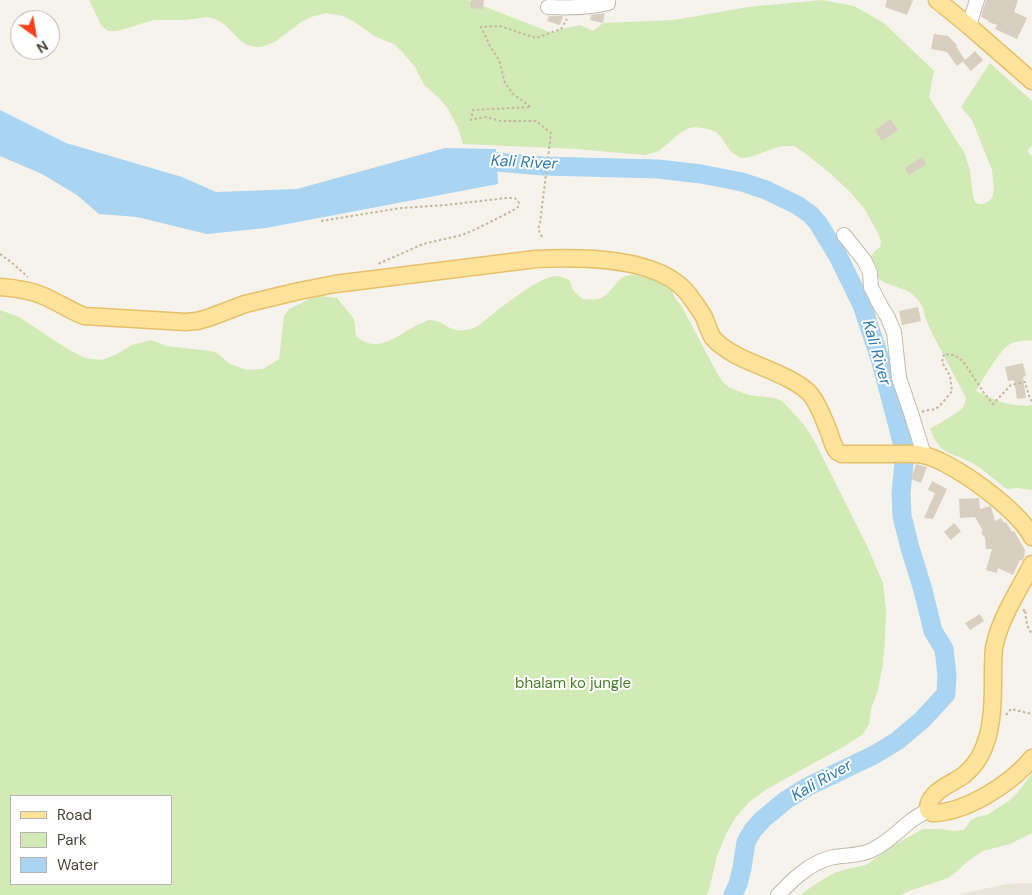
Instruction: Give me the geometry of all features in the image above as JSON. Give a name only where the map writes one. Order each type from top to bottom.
[{"type":"main road","points":[[937,0],[1032,81]]},
{"type":"main road","points":[[0,287],[36,292],[84,316],[186,322],[208,318],[264,298],[335,284],[536,259],[612,260],[641,267],[675,281],[688,293],[714,338],[723,347],[804,388],[817,405],[836,450],[842,454],[917,454],[938,460],[969,478],[991,494],[1013,512],[1032,536]]},
{"type":"main road","points":[[1032,564],[1007,610],[994,647],[992,711],[988,738],[973,766],[964,775],[934,796],[927,804],[928,810],[932,813],[948,811],[988,795],[1012,778],[1032,758]]},
{"type":"street","points":[[548,7],[570,8],[598,5],[608,3],[608,0]]},
{"type":"street","points":[[969,26],[977,0]]},
{"type":"street","points":[[844,235],[864,260],[870,272],[871,288],[894,332],[898,378],[912,413],[917,454]]},
{"type":"street","points":[[778,895],[789,883],[816,864],[826,860],[870,851],[882,845],[912,820],[928,810]]},
{"type":"path","points":[[542,237],[538,229],[551,133],[536,121],[500,121],[486,117],[471,120],[473,110],[530,107],[513,94],[505,83],[499,60],[481,26],[500,26],[536,38],[562,29],[570,8]]},
{"type":"path","points":[[321,221],[401,208],[507,198],[515,198],[519,202],[518,207],[512,211],[476,229],[462,235],[423,244],[371,268]]},
{"type":"path","points":[[0,254],[21,270],[47,297]]},
{"type":"path","points":[[918,414],[940,406],[952,391],[950,376],[942,362],[944,354],[954,355],[963,361],[984,394],[993,404],[1011,385],[1025,382],[1030,399],[1032,400]]},
{"type":"path","points":[[1002,722],[1011,709],[1032,714]]},
{"type":"shaded area","points":[[1032,883],[1032,895],[959,895],[1007,884]]},
{"type":"green space","points":[[89,0],[468,0],[552,33],[580,25],[593,31],[603,23],[674,20],[748,7],[822,0],[854,6],[884,23],[934,71],[929,97],[965,154],[970,171],[973,196],[978,204],[983,204],[992,198],[994,190],[992,170],[972,120],[961,107],[990,63],[1032,101],[1032,146],[1027,151],[1032,156],[1032,341],[1012,343],[1007,346],[997,357],[976,391],[1010,404],[1032,405],[1032,490],[1005,488],[974,464],[947,452],[938,444],[930,429],[958,412],[964,406],[966,398],[934,337],[923,308],[910,292],[882,281],[875,275],[870,263],[871,257],[880,247],[881,242],[864,208],[831,174],[794,146],[781,146],[750,157],[741,158],[731,152],[716,132],[695,127],[681,132],[659,151],[645,155],[576,149],[463,144],[458,128],[448,109],[424,85],[415,67],[403,53],[394,44],[376,37],[343,16],[326,13],[311,17],[301,22],[275,42],[255,47],[247,45],[240,40],[224,24],[208,17],[185,20],[154,20],[117,31],[108,31],[101,25]]},
{"type":"green space","name":"bhalam ko jungle","points":[[628,275],[660,281],[669,287],[681,305],[718,375],[730,388],[749,395],[774,398],[782,401],[800,420],[816,444],[868,548],[883,583],[886,610],[883,664],[878,690],[871,709],[869,725],[862,735],[767,789],[749,802],[736,817],[726,834],[717,856],[707,895],[0,895],[0,310],[19,317],[69,350],[85,358],[102,360],[132,345],[151,340],[166,346],[217,353],[230,364],[246,370],[263,369],[279,359],[284,316],[289,309],[320,296],[337,298],[354,319],[356,336],[364,342],[380,344],[429,320],[459,331],[478,326],[527,289],[547,278],[559,276],[564,278],[570,281],[572,289],[582,299],[598,299],[606,295],[619,280]]},
{"type":"green space","points":[[1032,773],[1032,833],[1010,844],[983,851],[948,878],[901,895],[800,895],[834,873],[866,865],[894,845],[923,829],[964,830],[971,820],[987,815],[1010,800]]},
{"type":"water","points":[[0,110],[66,143],[182,177],[216,192],[297,189],[445,148],[496,149],[498,184],[266,228],[207,234],[137,217],[99,214],[77,195],[42,174],[0,156]]},
{"type":"building","points":[[471,0],[484,0],[483,9],[470,8]]},
{"type":"building","points":[[887,0],[913,0],[907,15],[885,7]]},
{"type":"building","points":[[986,0],[1018,0],[1014,12],[1027,18],[1017,39],[995,29],[997,25],[981,17]]},
{"type":"building","points":[[605,13],[603,23],[590,20],[591,15]]},
{"type":"building","points":[[549,16],[563,16],[560,25],[547,21]]},
{"type":"building","points":[[934,34],[948,36],[957,45],[965,60],[957,66],[947,52],[931,49]]},
{"type":"building","points":[[975,51],[983,60],[971,71],[963,62]]},
{"type":"building","points":[[890,119],[898,130],[882,141],[875,130]]},
{"type":"building","points":[[922,157],[926,164],[909,175],[905,168]]},
{"type":"building","points":[[918,307],[921,321],[902,325],[899,311]]},
{"type":"building","points":[[1023,363],[1026,376],[1023,377],[1026,398],[1017,399],[1014,380],[1008,381],[1005,367]]},
{"type":"building","points":[[916,464],[927,467],[921,483],[911,479]]},
{"type":"building","points":[[932,481],[947,489],[933,519],[924,518],[935,493],[928,490]]},
{"type":"building","points":[[979,498],[980,509],[990,506],[995,521],[1001,518],[1004,523],[1006,522],[1012,532],[1014,531],[1025,550],[1024,558],[1022,561],[1020,560],[1013,575],[998,568],[997,573],[986,570],[992,549],[986,549],[985,538],[981,532],[983,531],[975,517],[960,518],[959,499]]},
{"type":"building","points":[[954,523],[961,531],[951,540],[944,532]]},
{"type":"building","points":[[980,614],[984,621],[970,630],[965,623]]},
{"type":"waterway","name":"Kali River","points":[[473,160],[543,166],[658,169],[701,174],[742,182],[766,190],[797,205],[810,214],[818,223],[838,256],[862,305],[881,362],[905,453],[901,493],[902,516],[933,631],[944,649],[947,676],[946,694],[922,720],[897,741],[874,755],[807,787],[786,800],[763,819],[753,830],[746,842],[742,868],[733,895]]}]
